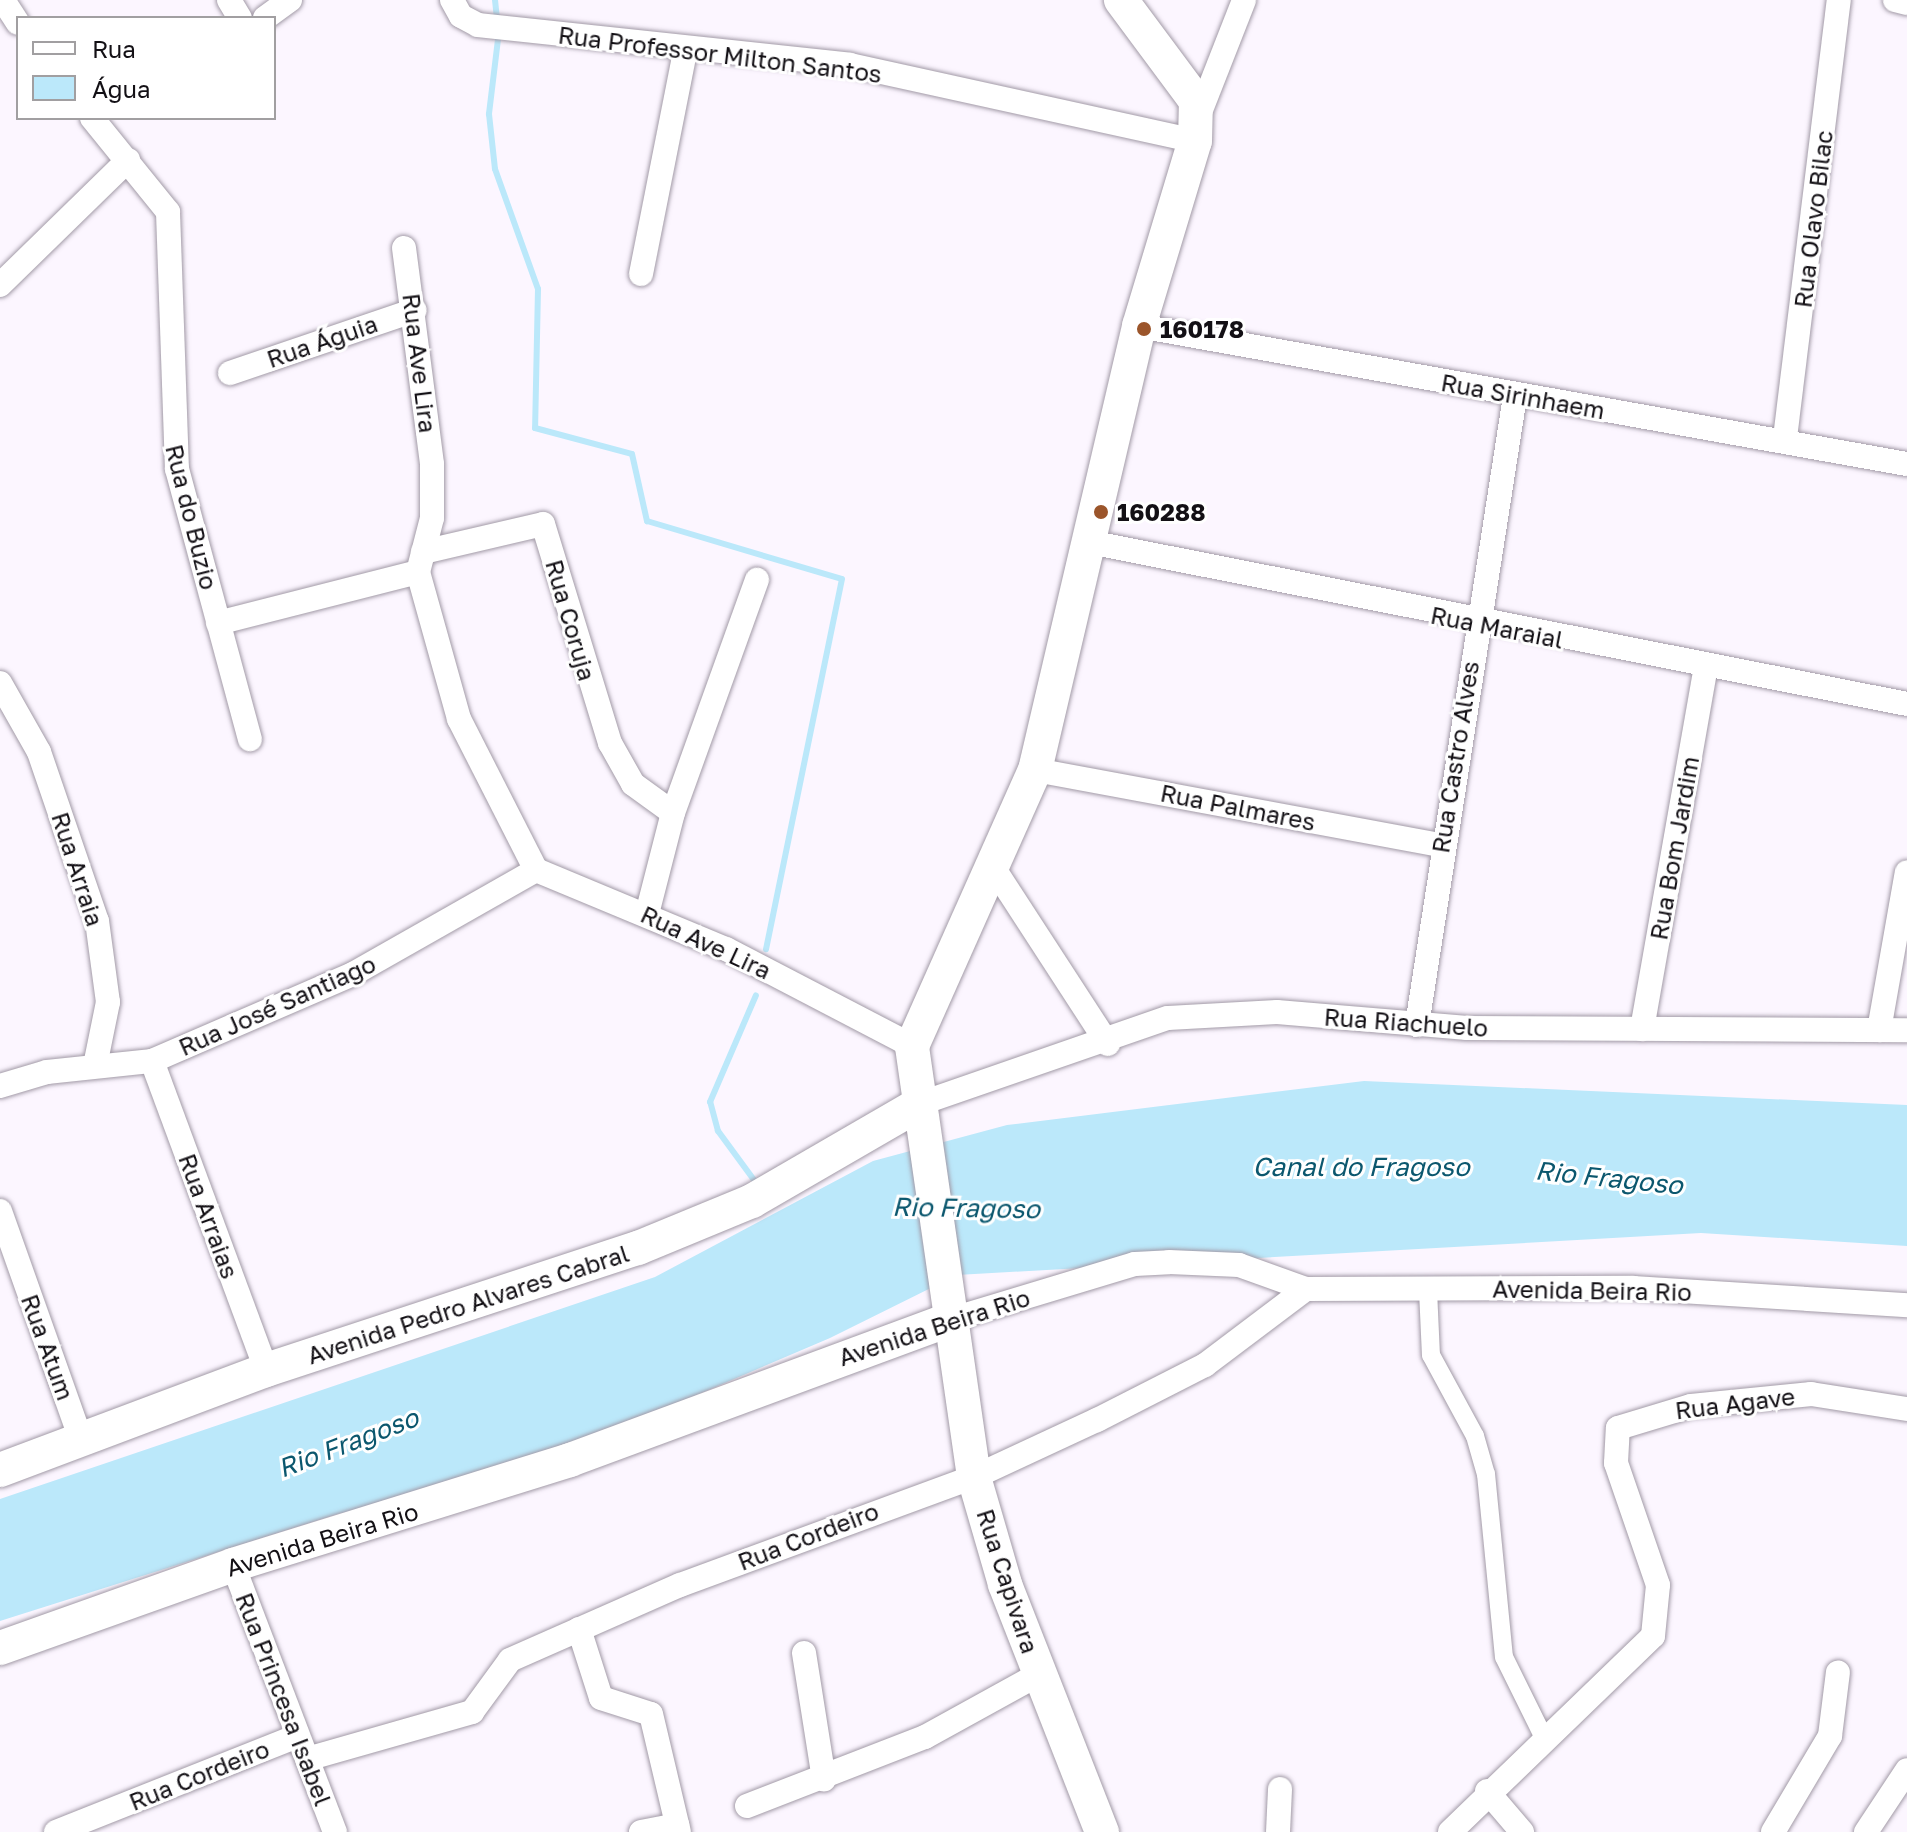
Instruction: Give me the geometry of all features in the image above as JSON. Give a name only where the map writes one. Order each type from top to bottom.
[{"type":"main road","points":[[945,1308],[912,1046],[1035,770],[1139,326],[1197,128],[1121,0]]},
{"type":"main road","name":"Avenida Pedro Alvares Cabral","points":[[0,1470],[80,1437],[266,1370],[667,1236],[752,1201],[921,1112]]},
{"type":"main road","name":"Rua Capivara","points":[[945,1308],[974,1477],[1039,1674],[1102,1832]]},
{"type":"main road","name":"Avenida Beira Rio","points":[[0,1648],[233,1565],[570,1460],[945,1308]]},
{"type":"street","points":[[3,0],[16,20]]},
{"type":"street","points":[[268,16],[290,0]]},
{"type":"street","name":"Rua Professor Milton Santos","points":[[452,0],[461,16],[481,25],[685,51],[850,65],[1197,128]]},
{"type":"street","points":[[1197,128],[1244,0]]},
{"type":"street","name":"Rua Olavo Bilac","points":[[1785,438],[1839,0]]},
{"type":"street","points":[[1895,0],[1907,3]]},
{"type":"street","points":[[641,274],[685,51]]},
{"type":"street","name":"Rua do Buzio","points":[[94,120],[168,212],[172,431],[218,623],[250,739]]},
{"type":"street","points":[[0,285],[128,160]]},
{"type":"street","name":"Rua Ave Lira","points":[[404,248],[415,310],[432,464],[432,518],[420,562],[459,719],[536,870],[647,914],[912,1046]]},
{"type":"street","name":"Rua Águia","points":[[230,373],[415,310]]},
{"type":"street","name":"Rua Sirinhaem","points":[[1139,326],[1515,396],[1785,438],[1907,464]]},
{"type":"street","name":"Rua Castro Alves","points":[[1417,1025],[1440,845],[1515,396]]},
{"type":"street","name":"Rua Coruja","points":[[420,562],[543,524],[610,743],[633,784],[673,813]]},
{"type":"street","name":"Rua Maraial","points":[[1089,542],[1476,624],[1907,704]]},
{"type":"street","points":[[218,623],[420,562]]},
{"type":"street","points":[[647,914],[673,813],[757,580]]},
{"type":"street","name":"Rua Bom Jardim","points":[[1642,1029],[1706,667]]},
{"type":"street","name":"Rua Arraia","points":[[0,683],[39,752],[97,921],[108,1002],[95,1066]]},
{"type":"street","name":"Rua Palmares","points":[[1035,770],[1440,845]]},
{"type":"street","points":[[993,867],[1108,1044]]},
{"type":"street","name":"Rua José Santiago","points":[[0,1086],[95,1066],[152,1061],[353,974],[536,870]]},
{"type":"street","points":[[1879,1030],[1907,872]]},
{"type":"street","name":"Rua Riachuelo","points":[[921,1112],[1108,1044],[1168,1018],[1243,1012],[1417,1025],[1907,1030]]},
{"type":"street","name":"Rua Arraias","points":[[152,1061],[266,1370]]},
{"type":"street","name":"Rua Atum","points":[[0,1211],[80,1437]]},
{"type":"street","name":"Avenida Beira Rio","points":[[945,1308],[1135,1264],[1239,1265],[1306,1289],[1633,1288],[1907,1305]]},
{"type":"street","name":"Rua Cordeiro","points":[[56,1832],[302,1748],[472,1712],[500,1668],[579,1629],[974,1477],[1205,1365],[1306,1289]]},
{"type":"street","points":[[1428,1290],[1431,1355],[1475,1436],[1486,1474],[1504,1657],[1544,1738],[1487,1791],[1450,1832]]},
{"type":"street","name":"Rua Agave","points":[[1544,1738],[1624,1671],[1656,1630],[1656,1572],[1621,1479],[1614,1434],[1649,1415],[1811,1394],[1907,1409]]},
{"type":"street","name":"Rua Princesa Isabel","points":[[233,1565],[335,1832]]},
{"type":"street","points":[[579,1629],[601,1698],[651,1714],[678,1829],[641,1832]]},
{"type":"street","points":[[804,1653],[824,1779]]},
{"type":"street","points":[[1773,1832],[1830,1736],[1838,1672]]},
{"type":"street","points":[[747,1806],[824,1779],[925,1737],[1039,1674]]},
{"type":"street","points":[[1866,1832],[1907,1770]]},
{"type":"street","points":[[1278,1832],[1280,1789]]},
{"type":"street","points":[[1487,1791],[1522,1832]]},
{"type":"water","name":"Canal do Fragoso","points":[[1364,1081],[1907,1105],[1907,1246],[1701,1233],[957,1275],[830,1338],[510,1475],[338,1514],[0,1621],[0,1499],[655,1277],[873,1161],[1007,1125]]},
{"type":"waterway","points":[[495,0],[497,20]]},
{"type":"waterway","points":[[499,31],[489,114],[495,169],[538,289],[535,428],[632,454],[647,521],[842,579],[766,949]]},
{"type":"waterway","points":[[754,1180],[718,1131],[710,1102],[756,995]]},
{"type":"place","name":"160178","points":[[1144,329]]},
{"type":"place","name":"160288","points":[[1101,512]]},
{"type":"water label","name":"Rio Fragoso","points":[[1609,1178]]},
{"type":"water label","name":"Rio Fragoso","points":[[966,1208]]},
{"type":"water label","name":"Rio Fragoso","points":[[348,1443]]}]
